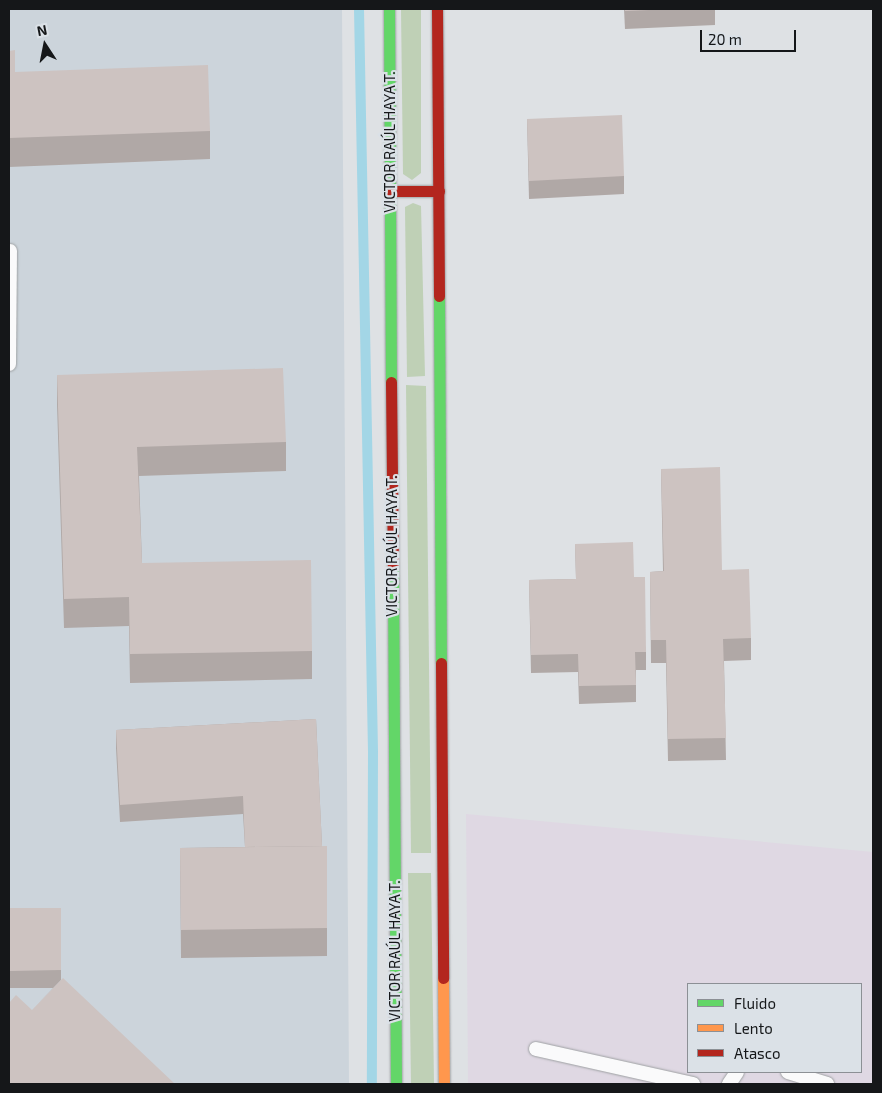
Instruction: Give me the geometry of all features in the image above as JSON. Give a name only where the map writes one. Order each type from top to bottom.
[{"type":"street","name":"VICTOR RAÚL HAYA T.","points":[[389,9],[396,1084]]},
{"type":"street","points":[[438,9],[444,1084]]},
{"type":"street","points":[[390,190],[439,192]]},
{"type":"lane","points":[[9,364],[10,251]]},
{"type":"lane","points":[[536,1049],[693,1084]]},
{"type":"lane","points":[[729,1084],[736,1073]]},
{"type":"lane","points":[[791,1073],[827,1084]]},
{"type":"shaded area","points":[[9,9],[342,9],[349,1084],[9,1084]]},
{"type":"shaded area","points":[[466,814],[873,852],[873,1084],[468,1084]]},
{"type":"green space","points":[[401,9],[421,9],[421,173],[412,180],[403,174]]},
{"type":"green space","points":[[413,203],[421,206],[425,376],[407,377],[405,207]]},
{"type":"green space","points":[[406,385],[426,386],[431,853],[411,853]]},
{"type":"green space","points":[[408,873],[431,873],[434,1084],[411,1084]]},
{"type":"building","points":[[625,9],[673,9],[625,11]]},
{"type":"building","points":[[15,50],[15,72],[208,65],[210,131],[9,138],[9,51]]},
{"type":"building","points":[[622,115],[624,176],[529,181],[527,119]]},
{"type":"building","points":[[283,368],[286,442],[137,447],[142,563],[311,560],[312,651],[130,654],[129,597],[64,599],[57,375]]},
{"type":"building","points":[[720,467],[722,570],[749,569],[751,638],[723,639],[726,738],[668,739],[666,640],[651,640],[650,572],[664,571],[661,469]]},
{"type":"building","points":[[633,542],[634,577],[645,577],[646,652],[635,652],[636,685],[579,686],[578,654],[531,655],[529,580],[576,579],[575,544]]},
{"type":"building","points":[[316,719],[322,846],[245,847],[243,796],[120,805],[116,730]]},
{"type":"building","points":[[327,846],[327,928],[181,930],[180,848]]},
{"type":"building","points":[[9,908],[61,908],[61,970],[9,971]]},
{"type":"building","points":[[63,978],[175,1084],[9,1084],[9,1003],[16,995],[32,1010]]},
{"type":"waterway","points":[[359,9],[373,752],[372,1084]]},
{"type":"traffic: fast","points":[[389,9],[391,382]]},
{"type":"traffic: fast","points":[[439,296],[441,663]]},
{"type":"traffic: fast","points":[[393,567],[396,1084]]},
{"type":"traffic: slow","points":[[443,978],[444,1084]]},
{"type":"traffic: jam","points":[[437,9],[439,296]]},
{"type":"traffic: jam","points":[[390,191],[439,191]]},
{"type":"traffic: jam","points":[[391,382],[393,567]]},
{"type":"traffic: jam","points":[[441,663],[443,978]]}]
